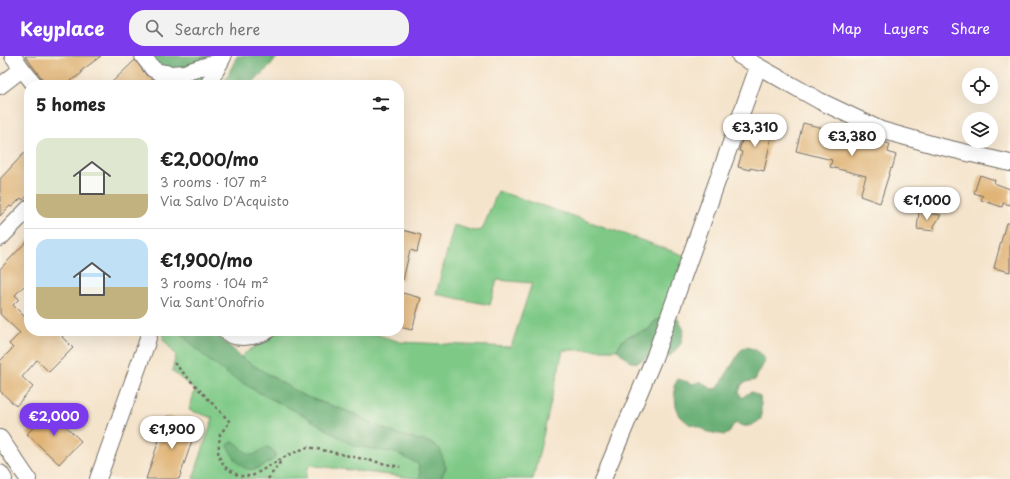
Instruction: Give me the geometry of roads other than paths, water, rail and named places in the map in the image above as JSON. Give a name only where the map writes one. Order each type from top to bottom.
[{"type":"street","points":[[13,56],[31,80]]},
{"type":"street","points":[[143,56],[153,69],[159,72],[171,74],[184,73],[222,59]]},
{"type":"street","points":[[740,56],[820,101],[881,130],[938,146],[1010,163]]},
{"type":"street","points":[[211,80],[222,59]]},
{"type":"street","points":[[603,479],[654,358],[758,67]]},
{"type":"street","points":[[0,86],[22,69]]},
{"type":"street","points":[[0,238],[24,213]]},
{"type":"street","points":[[98,479],[149,336]]},
{"type":"street","points":[[240,336],[252,336]]},
{"type":"street","points":[[0,438],[28,479]]},
{"type":"street","points":[[0,473],[4,479]]}]
